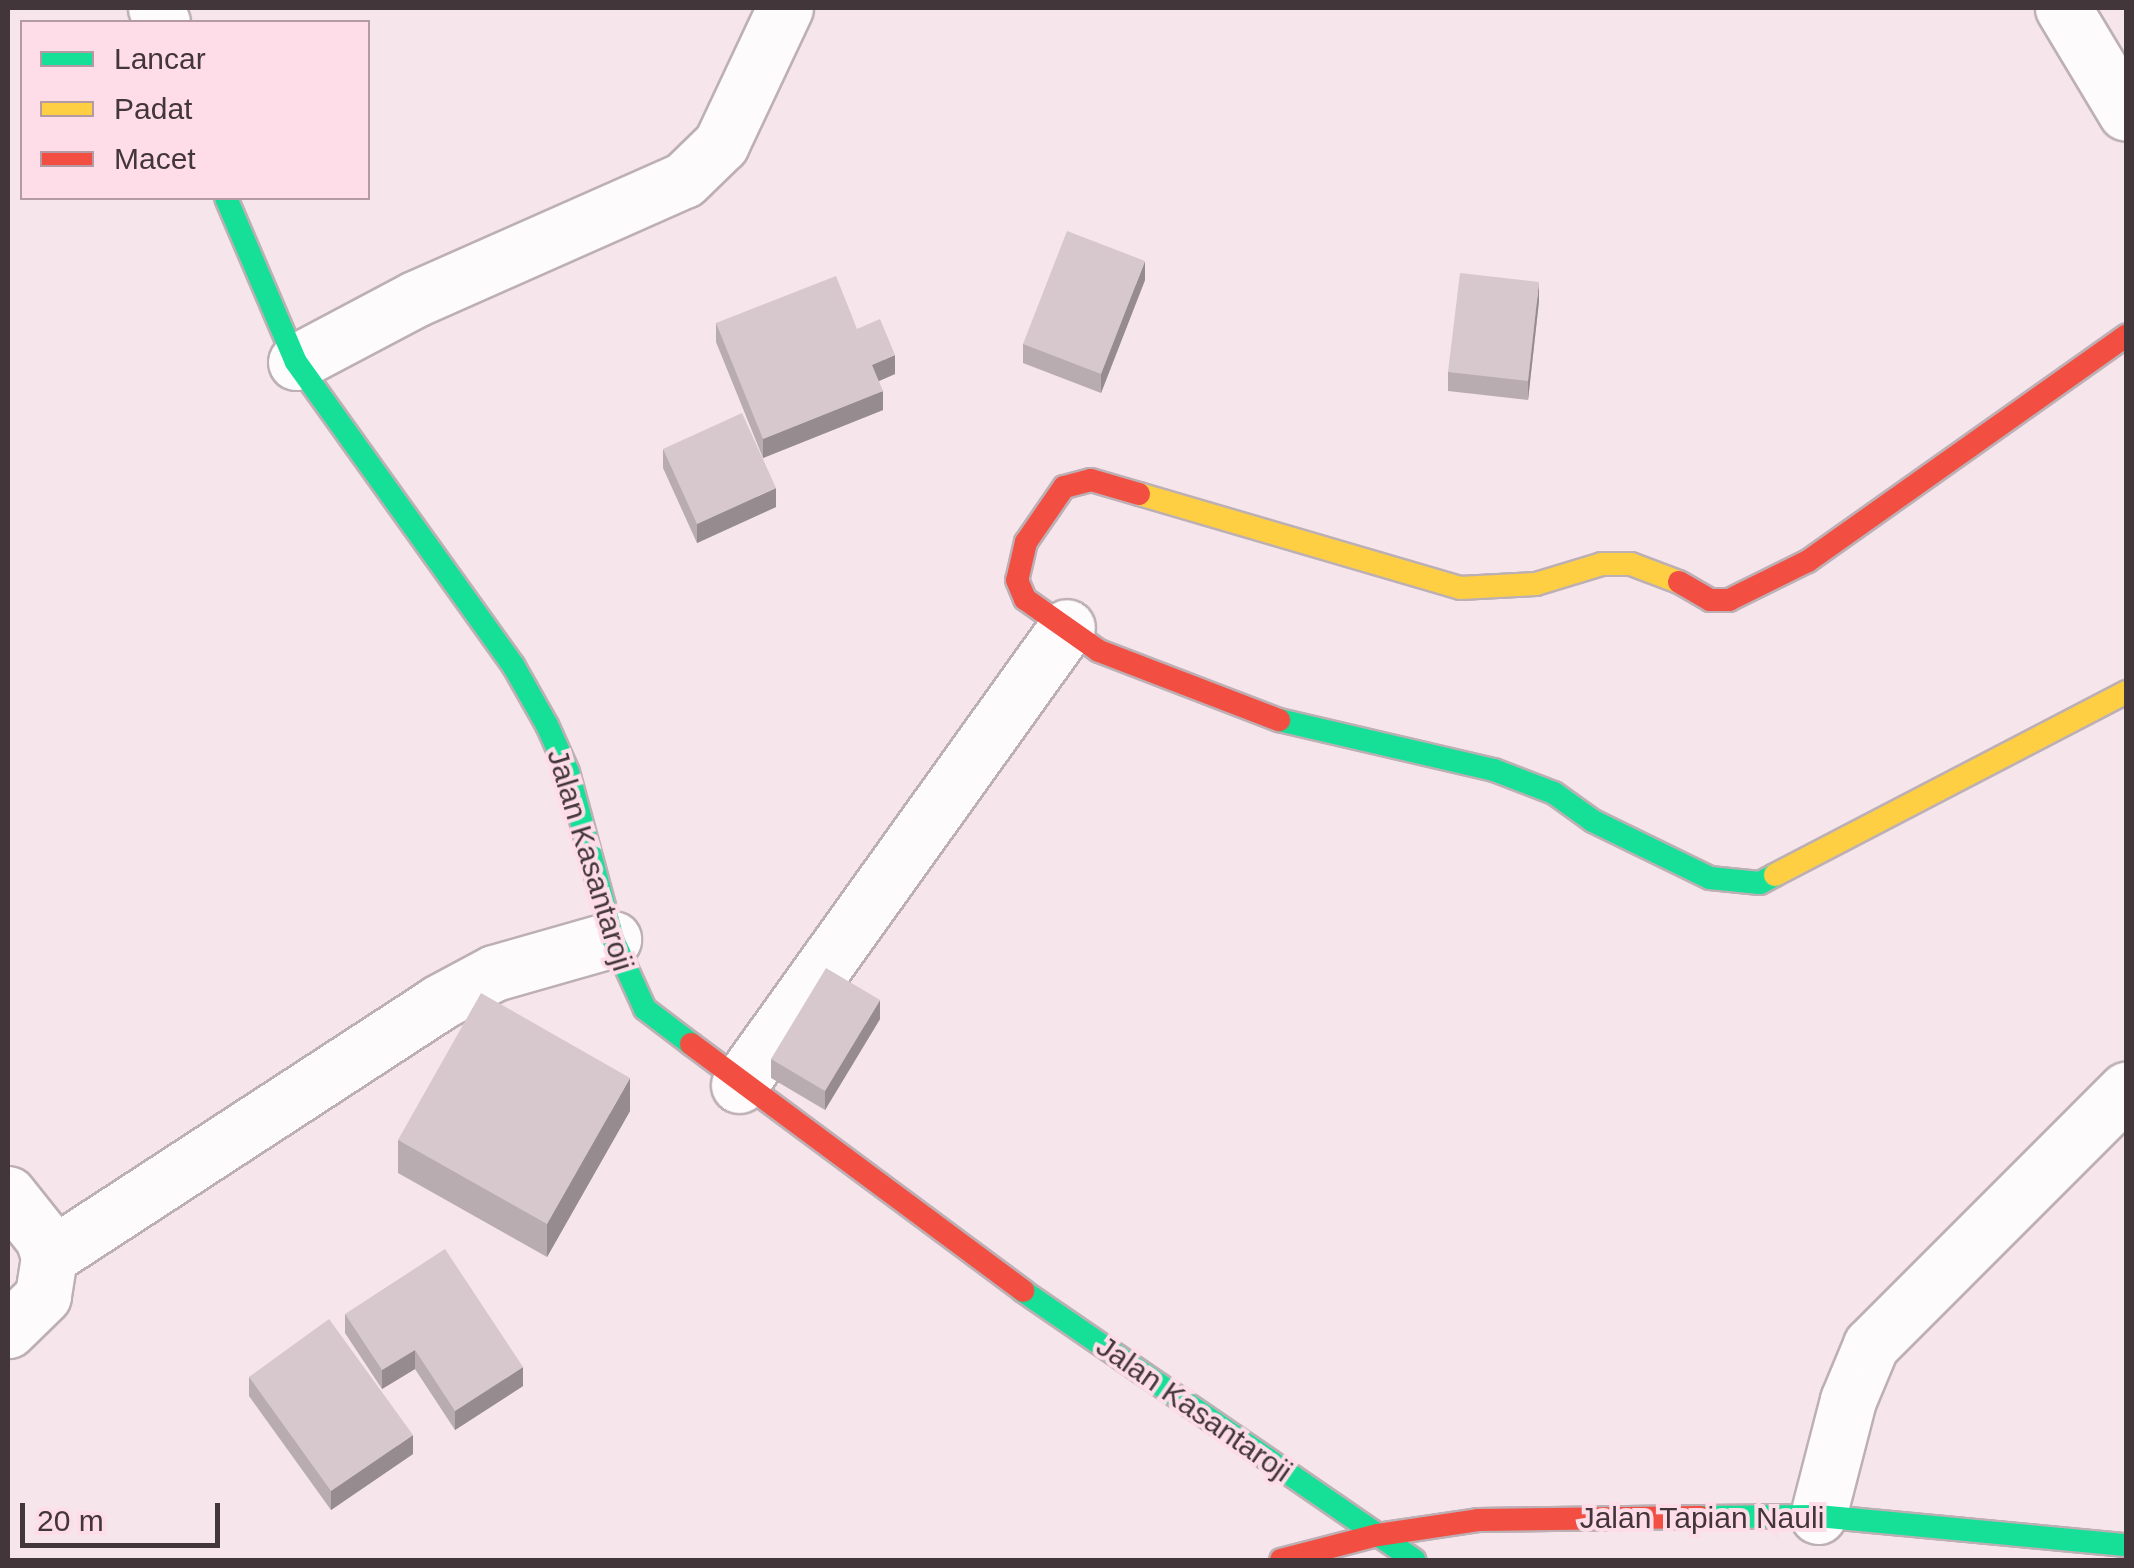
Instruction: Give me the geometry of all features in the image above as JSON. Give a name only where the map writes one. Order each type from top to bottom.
[{"type":"street","points":[[296,362],[414,299],[684,180],[721,144],[785,8]]},
{"type":"street","points":[[2085,18],[2126,113]]},
{"type":"street","name":"Jalan Kasantaroji","points":[[227,200],[296,362],[513,665],[547,724],[568,772],[613,940],[645,1008],[739,1085],[1212,1426],[1414,1560]]},
{"type":"street","points":[[2126,336],[1808,562],[1730,600],[1710,600],[1660,571],[1631,564],[1602,564],[1536,584],[1460,588],[1092,480],[1064,488],[1026,542],[1017,580],[1025,599],[1099,652],[1242,710],[1494,770],[1554,793],[1593,820],[1710,878],[1760,883],[2126,692]]},
{"type":"street","points":[[739,1085],[1067,627]]},
{"type":"street","points":[[49,1257],[438,1003],[494,974],[613,940]]},
{"type":"street","points":[[1818,1516],[1848,1400],[1871,1346],[2126,1090]]},
{"type":"street","points":[[8,1194],[43,1238],[49,1257],[43,1296],[8,1330]]},
{"type":"street","name":"Jalan Tapian Nauli","points":[[1280,1560],[1378,1535],[1478,1520],[1818,1516],[2126,1545]]},
{"type":"building","points":[[1067,231],[1145,261],[1101,374],[1023,344]]},
{"type":"building","points":[[1460,273],[1539,282],[1528,381],[1448,372]]},
{"type":"building","points":[[836,276],[857,329],[880,319],[895,355],[872,365],[883,391],[763,439],[716,323]]},
{"type":"building","points":[[742,413],[776,488],[697,524],[663,449]]},
{"type":"building","points":[[826,968],[880,1000],[825,1091],[771,1059]]},
{"type":"building","points":[[481,993],[630,1078],[547,1224],[398,1140]]},
{"type":"building","points":[[445,1249],[523,1367],[455,1411],[415,1350],[382,1370],[345,1314]]},
{"type":"building","points":[[329,1319],[413,1435],[331,1491],[249,1377]]},
{"type":"traffic: fast","points":[[227,200],[296,362],[513,665],[547,725],[568,772],[613,939],[645,1009],[691,1044]]},
{"type":"traffic: fast","points":[[1279,720],[1494,770],[1554,793],[1593,821],[1710,878],[1760,883],[1775,875]]},
{"type":"traffic: fast","points":[[1023,1291],[1414,1560]]},
{"type":"traffic: fast","points":[[1701,1517],[1818,1516],[2126,1545]]},
{"type":"traffic: slow","points":[[1139,494],[1460,588],[1536,584],[1602,564],[1631,564],[1679,582]]},
{"type":"traffic: slow","points":[[1775,875],[2126,692]]},
{"type":"traffic: jam","points":[[1679,582],[1710,600],[1729,600],[1808,561],[2126,336]]},
{"type":"traffic: jam","points":[[1139,494],[1091,480],[1064,487],[1026,542],[1017,580],[1025,599],[1099,651],[1279,720]]},
{"type":"traffic: jam","points":[[691,1044],[1023,1291]]},
{"type":"traffic: jam","points":[[1281,1560],[1378,1535],[1478,1520],[1701,1517]]}]
